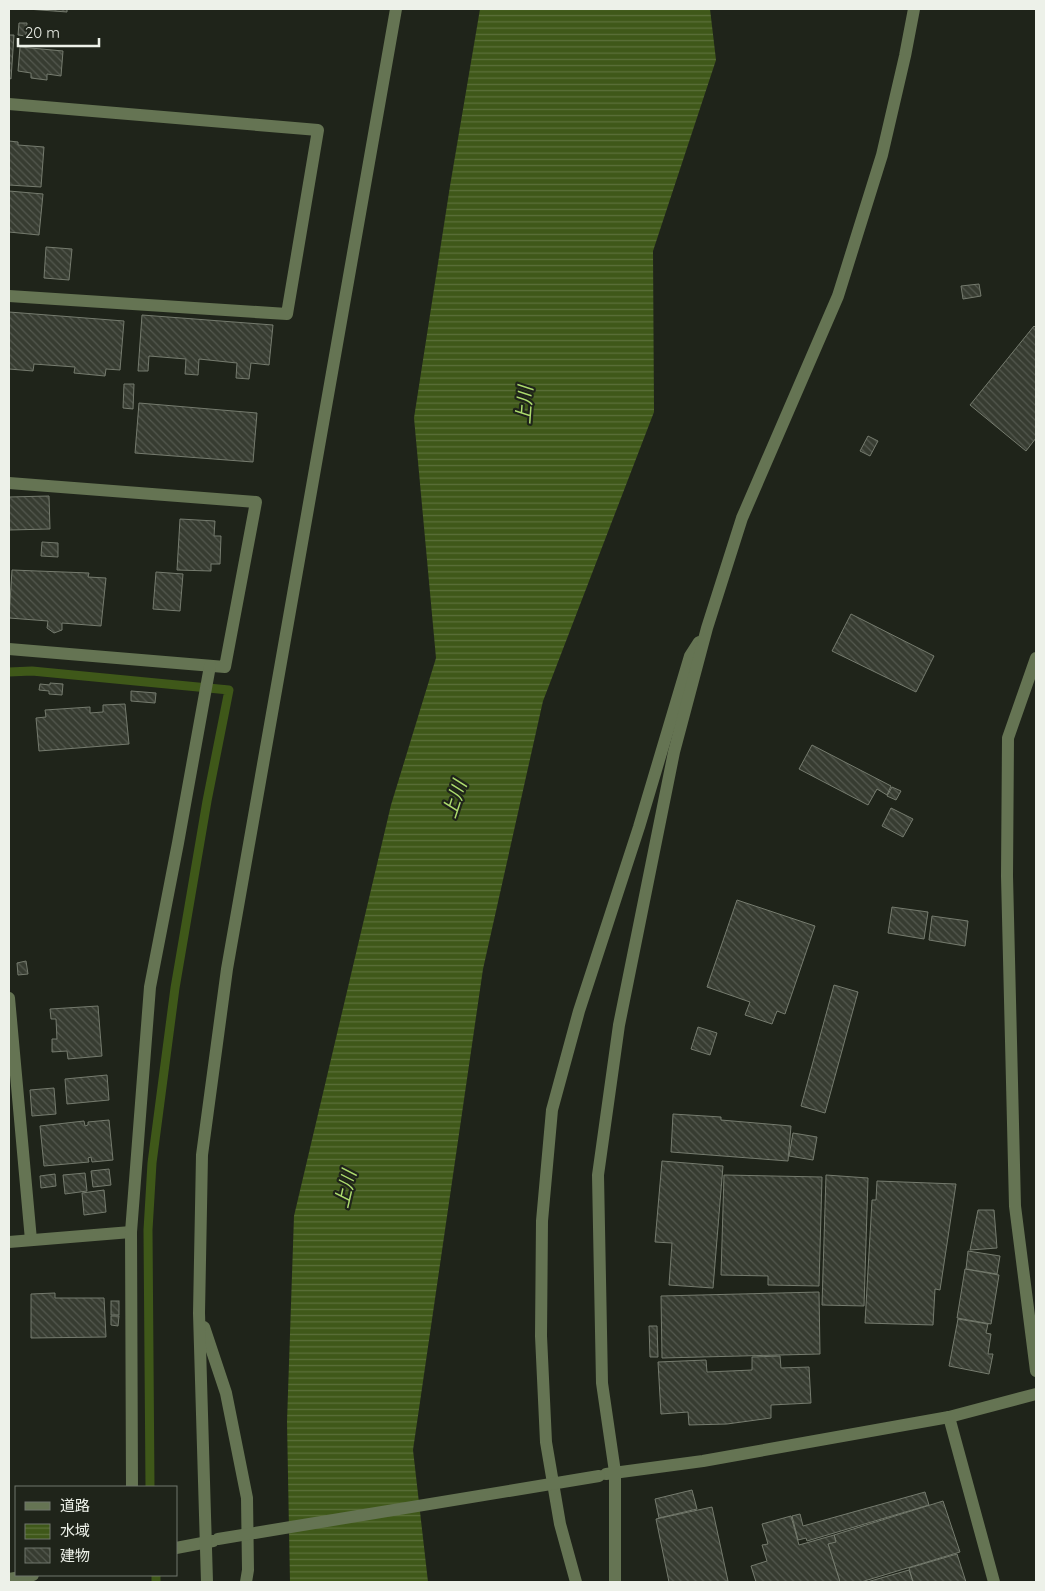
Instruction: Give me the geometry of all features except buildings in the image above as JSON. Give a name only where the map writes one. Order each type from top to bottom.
[{"type":"street","points":[[207,1582],[199,1313],[202,1155],[227,969],[396,9]]},
{"type":"street","points":[[615,1582],[615,1472],[602,1383],[598,1175],[618,1025],[674,752],[707,628],[742,518],[838,296],[882,155],[914,9]]},
{"type":"street","points":[[9,104],[318,130],[287,314],[9,296]]},
{"type":"street","points":[[9,483],[256,502],[225,667],[9,649]]},
{"type":"street","points":[[576,1582],[560,1524],[546,1442],[541,1336],[542,1221],[552,1110],[579,1011],[639,827],[690,656],[707,628]]},
{"type":"street","points":[[1036,658],[1008,738],[1007,876],[1016,1206],[1036,1371]]},
{"type":"street","points":[[132,1486],[131,1232],[150,987],[210,666]]},
{"type":"street","points":[[9,998],[31,1240]]},
{"type":"street","points":[[9,1242],[131,1232]]},
{"type":"street","points":[[199,1313],[226,1393],[247,1498],[248,1570],[246,1582]]},
{"type":"street","points":[[178,1548],[615,1472],[703,1461],[949,1417],[1036,1394]]},
{"type":"street","points":[[949,1417],[994,1582]]},
{"type":"street","points":[[9,1579],[27,1576]]},
{"type":"water","name":"上川","points":[[480,9],[710,9],[716,60],[653,251],[654,412],[543,701],[483,969],[413,1450],[428,1582],[290,1582],[287,1422],[294,1216],[391,805],[436,658],[414,418]]},
{"type":"waterway","points":[[9,672],[32,671],[229,690],[207,801],[175,988],[152,1163],[148,1230],[150,1486]]},
{"type":"waterway","points":[[156,1576],[156,1582]]}]
